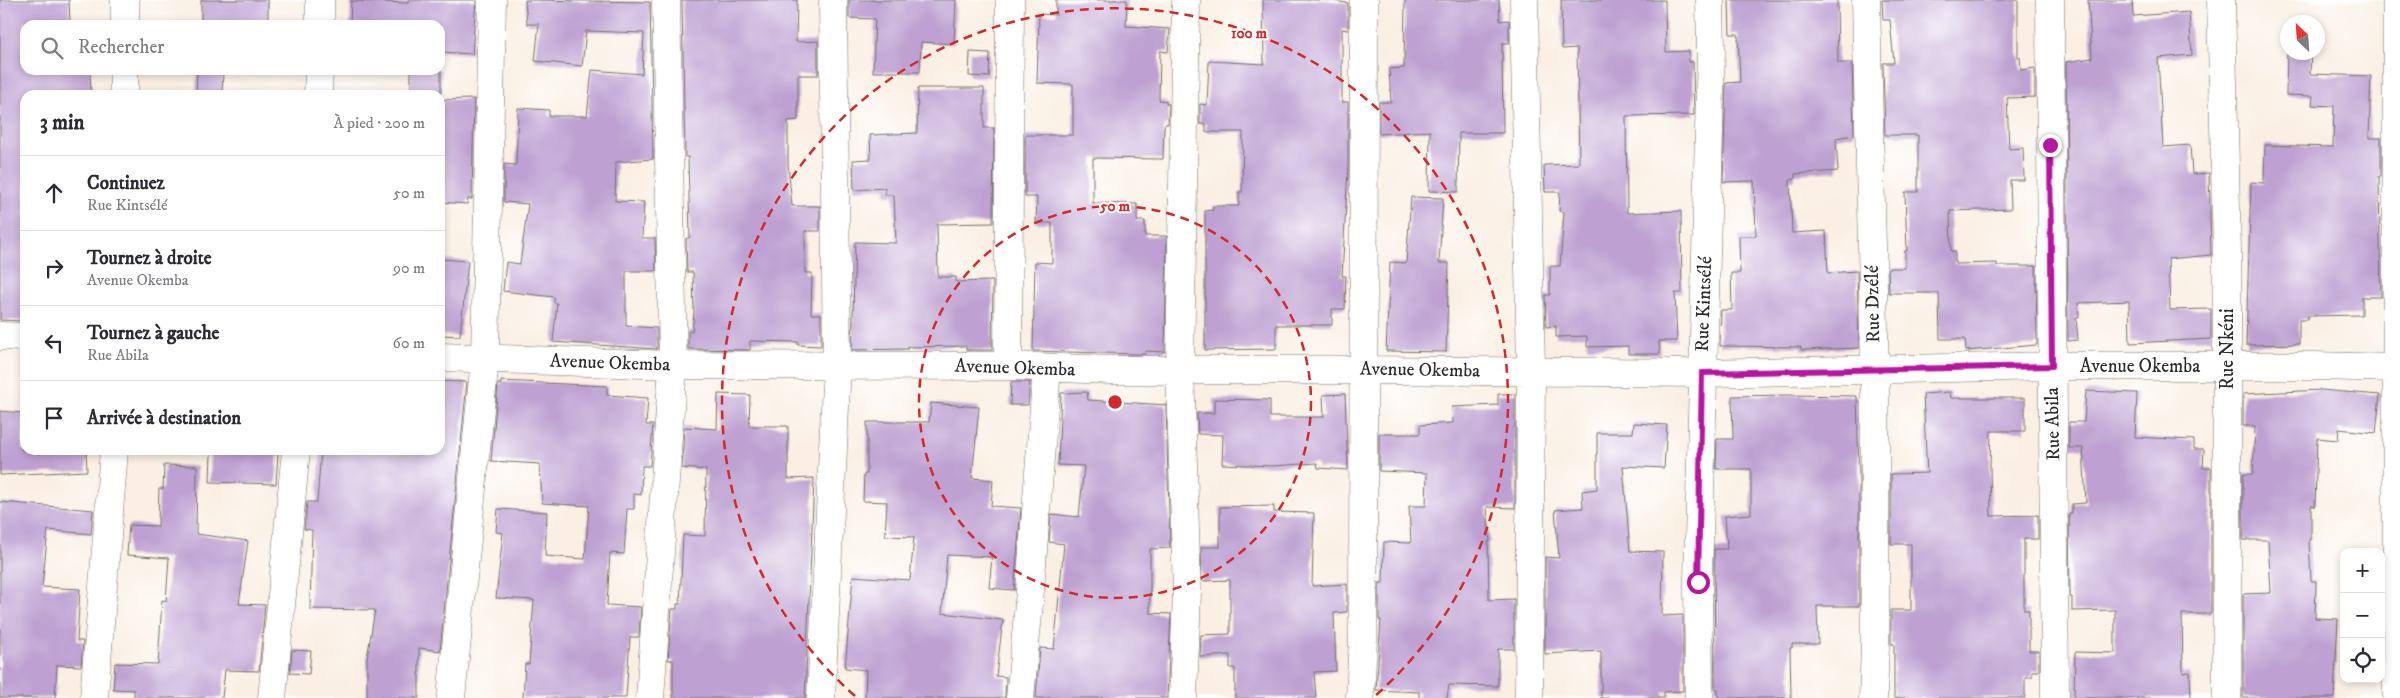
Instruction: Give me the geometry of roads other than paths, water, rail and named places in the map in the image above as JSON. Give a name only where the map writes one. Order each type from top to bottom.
[{"type":"street","points":[[124,20],[125,0]]},
{"type":"street","points":[[320,0],[320,20]]},
{"type":"street","points":[[451,698],[485,359],[492,0]]},
{"type":"street","points":[[650,698],[673,365],[666,0]]},
{"type":"street","points":[[821,698],[837,365],[833,0]]},
{"type":"street","points":[[1008,366],[1010,0]]},
{"type":"street","points":[[1183,698],[1187,592],[1180,369],[1186,0]]},
{"type":"street","points":[[1360,698],[1363,630],[1364,0]]},
{"type":"street","points":[[1524,0],[1531,371],[1529,698]]},
{"type":"street","name":"Rue Kintsélé","points":[[1699,698],[1698,582],[1711,49],[1710,0]]},
{"type":"street","name":"Rue Dzélé","points":[[1866,0],[1875,371],[1875,647],[1873,698]]},
{"type":"street","name":"Rue Abila","points":[[2050,0],[2055,698]]},
{"type":"street","name":"Rue Nkéni","points":[[2221,0],[2227,366],[2227,698]]},
{"type":"street","points":[[2397,0],[2399,94],[2397,698]]},
{"type":"street","points":[[124,75],[124,90]]},
{"type":"street","points":[[318,90],[319,75]]},
{"type":"street","points":[[0,336],[20,337]]},
{"type":"street","name":"Avenue Okemba","points":[[445,357],[673,365],[1008,366],[1047,368],[1702,373],[2052,366],[2399,368]]},
{"type":"street","points":[[1020,698],[1047,368]]},
{"type":"street","points":[[94,698],[114,455]]},
{"type":"street","points":[[272,698],[296,455]]}]
